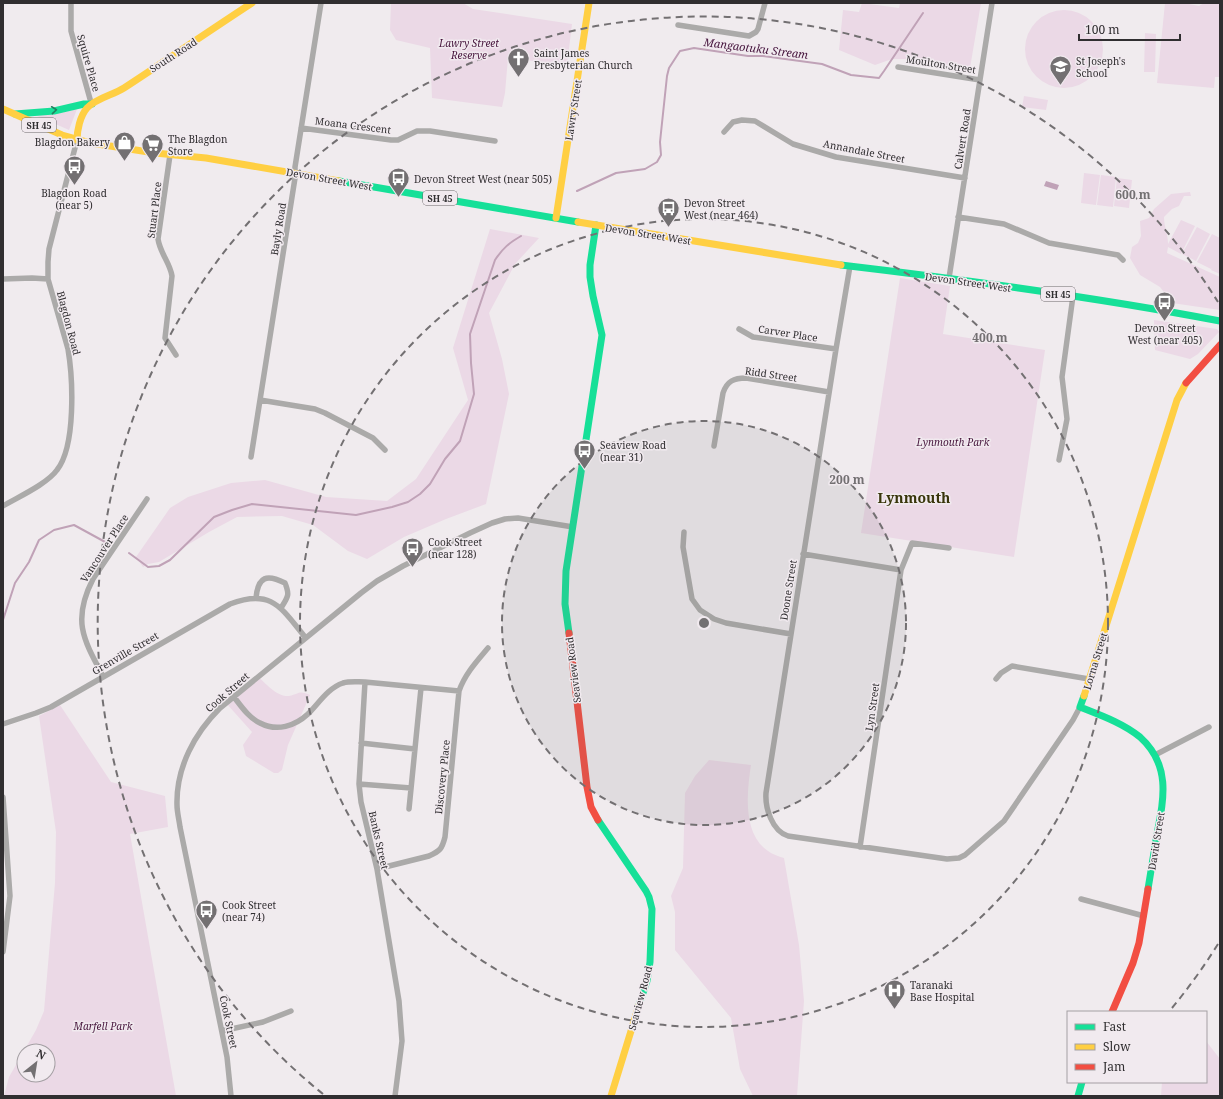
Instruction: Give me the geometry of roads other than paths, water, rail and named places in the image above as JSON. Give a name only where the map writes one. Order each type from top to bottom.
[{"type":"street","name":"Squire Place","points":[[71,3],[71,31],[92,104]]},
{"type":"street","name":"South Road","points":[[3,109],[77,140],[77,133],[83,114],[92,104],[122,89],[252,3]]},
{"type":"street","name":"Bayly Road","points":[[251,457],[321,3]]},
{"type":"street","name":"Lawry Street","points":[[556,218],[590,3]]},
{"type":"street","points":[[678,25],[749,36],[756,32],[759,26],[765,3]]},
{"type":"street","name":"Calvert Road","points":[[949,278],[992,3]]},
{"type":"street","name":"Moulton Street","points":[[898,67],[980,80]]},
{"type":"street","name":"South Road","points":[[15,114],[92,104]]},
{"type":"street","name":"Annandale Street","points":[[724,132],[733,122],[742,120],[755,121],[793,144],[836,157],[965,178]]},
{"type":"street","name":"Moana Crescent","points":[[301,128],[391,140],[398,140],[417,131],[430,131],[496,141]]},
{"type":"street","name":"Devon Street West","points":[[77,140],[145,152],[206,158],[596,225],[850,266],[949,278],[1073,296],[1220,321]]},
{"type":"street","name":"Blagdon Road","points":[[3,506],[40,484],[57,471],[65,456],[68,444],[72,402],[70,361],[48,279],[48,262],[49,249],[77,140]]},
{"type":"street","name":"Stuart Place","points":[[170,155],[158,239],[159,246],[171,269],[172,276],[165,338],[176,355]]},
{"type":"street","points":[[958,217],[1004,224],[1049,243],[1118,254],[1123,260]]},
{"type":"street","name":"Seaview Road","points":[[596,225],[590,265],[590,277],[602,335],[566,571],[565,604],[588,796],[595,816],[646,891],[652,909],[648,977],[611,1096]]},
{"type":"street","name":"Doone Street","points":[[850,266],[790,634],[765,799],[768,811],[777,828],[784,835],[860,847]]},
{"type":"street","points":[[3,279],[48,279]]},
{"type":"street","points":[[1059,460],[1067,419],[1062,377],[1073,296]]},
{"type":"street","name":"Carver Place","points":[[739,329],[753,337],[836,349]]},
{"type":"street","name":"Lorna Street","points":[[860,847],[947,859],[960,858],[1004,821],[1073,720],[1080,707],[1177,400],[1187,381],[1220,345]]},
{"type":"street","name":"Ridd Street","points":[[714,446],[723,393],[728,383],[733,380],[738,378],[746,378],[829,392]]},
{"type":"street","points":[[260,400],[320,411],[373,438],[385,450]]},
{"type":"street","name":"Vancouver Place","points":[[103,676],[88,649],[83,634],[82,613],[84,600],[93,579],[147,499]]},
{"type":"street","name":"Cook Street","points":[[230,1096],[227,1057],[180,826],[177,799],[182,769],[189,750],[198,734],[208,720],[220,708],[305,637],[377,581],[403,566],[492,523],[505,519],[518,518],[573,527]]},
{"type":"street","points":[[684,532],[683,547],[692,599],[700,610],[714,619],[726,623],[790,634]]},
{"type":"street","name":"Lyn Street","points":[[860,847],[901,570],[912,543],[949,548]]},
{"type":"street","points":[[803,554],[901,570]]},
{"type":"street","points":[[256,598],[257,588],[263,580],[268,578],[276,579],[285,583],[289,592],[287,599],[281,608]]},
{"type":"street","name":"Grenville Street","points":[[3,724],[51,707],[230,604],[240,600],[256,598],[270,601],[281,608],[305,637]]},
{"type":"street","name":"Discovery Place","points":[[377,869],[429,856],[437,853],[441,849],[445,837],[459,691],[462,682],[488,648]]},
{"type":"street","points":[[996,679],[1012,666],[1089,680]]},
{"type":"street","points":[[234,696],[250,716],[259,723],[272,727],[281,727],[291,726],[300,721],[327,693],[335,687],[349,682],[364,682],[459,691]]},
{"type":"street","name":"Banks Street","points":[[364,682],[359,784],[361,802],[377,869],[399,1001],[402,1041],[396,1096]]},
{"type":"street","points":[[409,809],[421,688]]},
{"type":"street","name":"David Street","points":[[1080,707],[1112,720],[1142,739],[1155,755],[1162,777],[1163,801],[1139,943],[1133,963],[1112,1011]]},
{"type":"street","points":[[1155,755],[1209,727]]},
{"type":"street","points":[[361,743],[415,749]]},
{"type":"street","points":[[359,784],[411,788]]},
{"type":"street","points":[[3,797],[6,876],[10,896],[3,952]]},
{"type":"street","points":[[1081,899],[1144,916]]},
{"type":"street","points":[[222,1031],[263,1022],[291,1011]]},
{"type":"street","points":[[1078,1096],[1082,1083]]},
{"type":"waterway","name":"Mangaotuku Stream","points":[[577,191],[616,173],[645,169],[657,162],[661,155],[660,142],[667,76],[669,68],[680,51],[694,48],[748,56],[763,56],[822,64],[851,75],[879,78],[923,13]]},
{"type":"waterway","name":"Mangaotuku Stream","points":[[129,553],[148,567],[159,566],[170,560],[214,517],[252,504],[356,515],[408,502],[420,494],[430,484],[445,459],[460,441],[474,394],[470,334],[495,260],[506,246],[521,236]]},
{"type":"waterway","name":"Mangaotuku Stream","points":[[3,620],[15,583],[29,562],[39,540],[54,530],[74,525],[107,543]]},
{"type":"place","name":"Saint James Presbyterian Church","points":[[519,78]]},
{"type":"place","name":"St Joseph's School","points":[[1061,86]]},
{"type":"place","name":"Blagdon Bakery","points":[[125,162]]},
{"type":"place","name":"The Blagdon Store","points":[[153,164]]},
{"type":"place","name":"Blagdon Road (near 5)","points":[[74,186]]},
{"type":"place","name":"Devon Street West (near 505)","points":[[399,198]]},
{"type":"place","name":"Devon Street West (near 464)","points":[[668,228]]},
{"type":"place","name":"Devon Street West (near 405)","points":[[1165,322]]},
{"type":"place","name":"Seaview Road (near 31)","points":[[585,470]]},
{"type":"place","name":"Cook Street (near 128)","points":[[412,568]]},
{"type":"place","name":"Cook Street (near 74)","points":[[207,930]]},
{"type":"place","name":"Taranaki Base Hospital","points":[[895,1010]]},
{"type":"district","name":"Lynmouth","points":[[914,497]]},
{"type":"park label","name":"Lawry Street Reserve","points":[[469,48]]},
{"type":"park label","name":"Lynmouth Park","points":[[953,442]]},
{"type":"park label","name":"Marfell Park","points":[[103,1026]]}]
